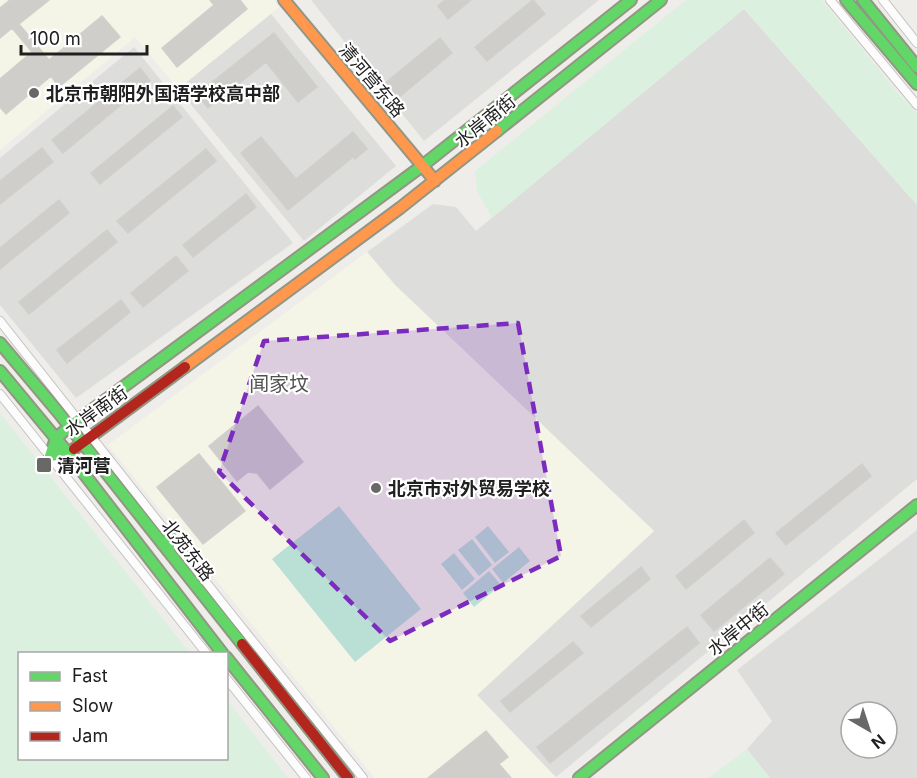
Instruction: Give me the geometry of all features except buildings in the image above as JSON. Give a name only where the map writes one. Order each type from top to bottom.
[{"type":"street","name":"清河营东路","points":[[284,0],[435,181]]},
{"type":"street","name":"水岸南街","points":[[630,0],[422,166],[69,427],[56,438],[50,456],[68,453],[435,181],[661,0]]},
{"type":"street","points":[[830,0],[917,105]]},
{"type":"street","points":[[846,0],[917,84]]},
{"type":"street","points":[[863,0],[917,67]]},
{"type":"street","points":[[883,0],[917,43]]},
{"type":"street","points":[[0,321],[363,778]]},
{"type":"street","name":"北苑东路","points":[[0,343],[82,442],[348,778]]},
{"type":"street","name":"北苑东路","points":[[0,370],[68,453],[221,652]]},
{"type":"street","points":[[0,394],[205,652]]},
{"type":"street","name":"水岸中街","points":[[579,778],[917,505]]},
{"type":"street","points":[[168,552],[169,535]]},
{"type":"street","points":[[228,660],[315,772],[323,778]]},
{"type":"street","points":[[228,680],[306,778]]},
{"type":"highlighted area","points":[[518,323],[561,556],[390,641],[219,472],[264,341]]},
{"type":"shaded area","points":[[0,0],[274,0],[279,7],[178,89],[135,37],[0,150]]},
{"type":"shaded area","points":[[311,0],[599,0],[424,141]]},
{"type":"shaded area","points":[[744,9],[917,205],[917,479],[556,777],[477,695],[654,531],[395,285],[367,252],[433,204],[456,207],[476,231]]},
{"type":"shaded area","points":[[271,14],[396,166],[304,241],[178,89]]},
{"type":"shaded area","points":[[134,47],[293,243],[76,398],[0,305],[0,158]]},
{"type":"shaded area","name":"北京市对外贸易学校","points":[[367,252],[395,285],[654,531],[477,695],[556,778],[375,778],[108,445]]},
{"type":"shaded area","points":[[917,530],[917,778],[770,778],[747,749],[772,721],[737,670]]},
{"type":"green space","points":[[686,0],[822,0],[917,113],[917,205],[744,9],[492,218],[477,191],[475,171]]},
{"type":"green space","points":[[0,413],[189,652],[18,652],[18,760],[228,760],[228,701],[288,778],[0,778]]},
{"type":"green space","points":[[339,506],[421,609],[355,662],[272,559]]},
{"type":"green space","points":[[488,526],[509,552],[495,563],[475,537]]},
{"type":"green space","points":[[472,539],[492,565],[479,576],[458,550]]},
{"type":"green space","points":[[519,547],[530,561],[503,583],[492,569]]},
{"type":"green space","points":[[454,553],[475,579],[462,590],[441,564]]},
{"type":"green space","points":[[489,571],[501,585],[474,607],[463,593]]},
{"type":"green space","points":[[747,749],[770,778],[709,778]]},
{"type":"traffic: fast","points":[[74,449],[68,453],[50,456],[56,438],[69,427],[422,166],[631,0]]},
{"type":"traffic: fast","points":[[497,131],[661,0]]},
{"type":"traffic: fast","points":[[846,0],[917,84]]},
{"type":"traffic: fast","points":[[863,0],[917,67]]},
{"type":"traffic: fast","points":[[0,343],[58,412],[242,644]]},
{"type":"traffic: fast","points":[[0,371],[68,453],[221,652]]},
{"type":"traffic: fast","points":[[579,778],[917,505]]},
{"type":"traffic: fast","points":[[169,535],[169,552]]},
{"type":"traffic: fast","points":[[228,659],[323,778]]},
{"type":"traffic: slow","points":[[284,0],[435,181]]},
{"type":"traffic: slow","points":[[185,367],[400,208],[497,131]]},
{"type":"traffic: jam","points":[[74,449],[185,367]]},
{"type":"traffic: jam","points":[[242,644],[348,778]]},
{"type":"place","name":"北京市朝阳外国语学校高中部","points":[[34,93]]},
{"type":"place","name":"清河营","points":[[44,465]]},
{"type":"place","name":"北京市对外贸易学校","points":[[376,488]]},
{"type":"district","name":"闻家坟","points":[[279,384]]}]
